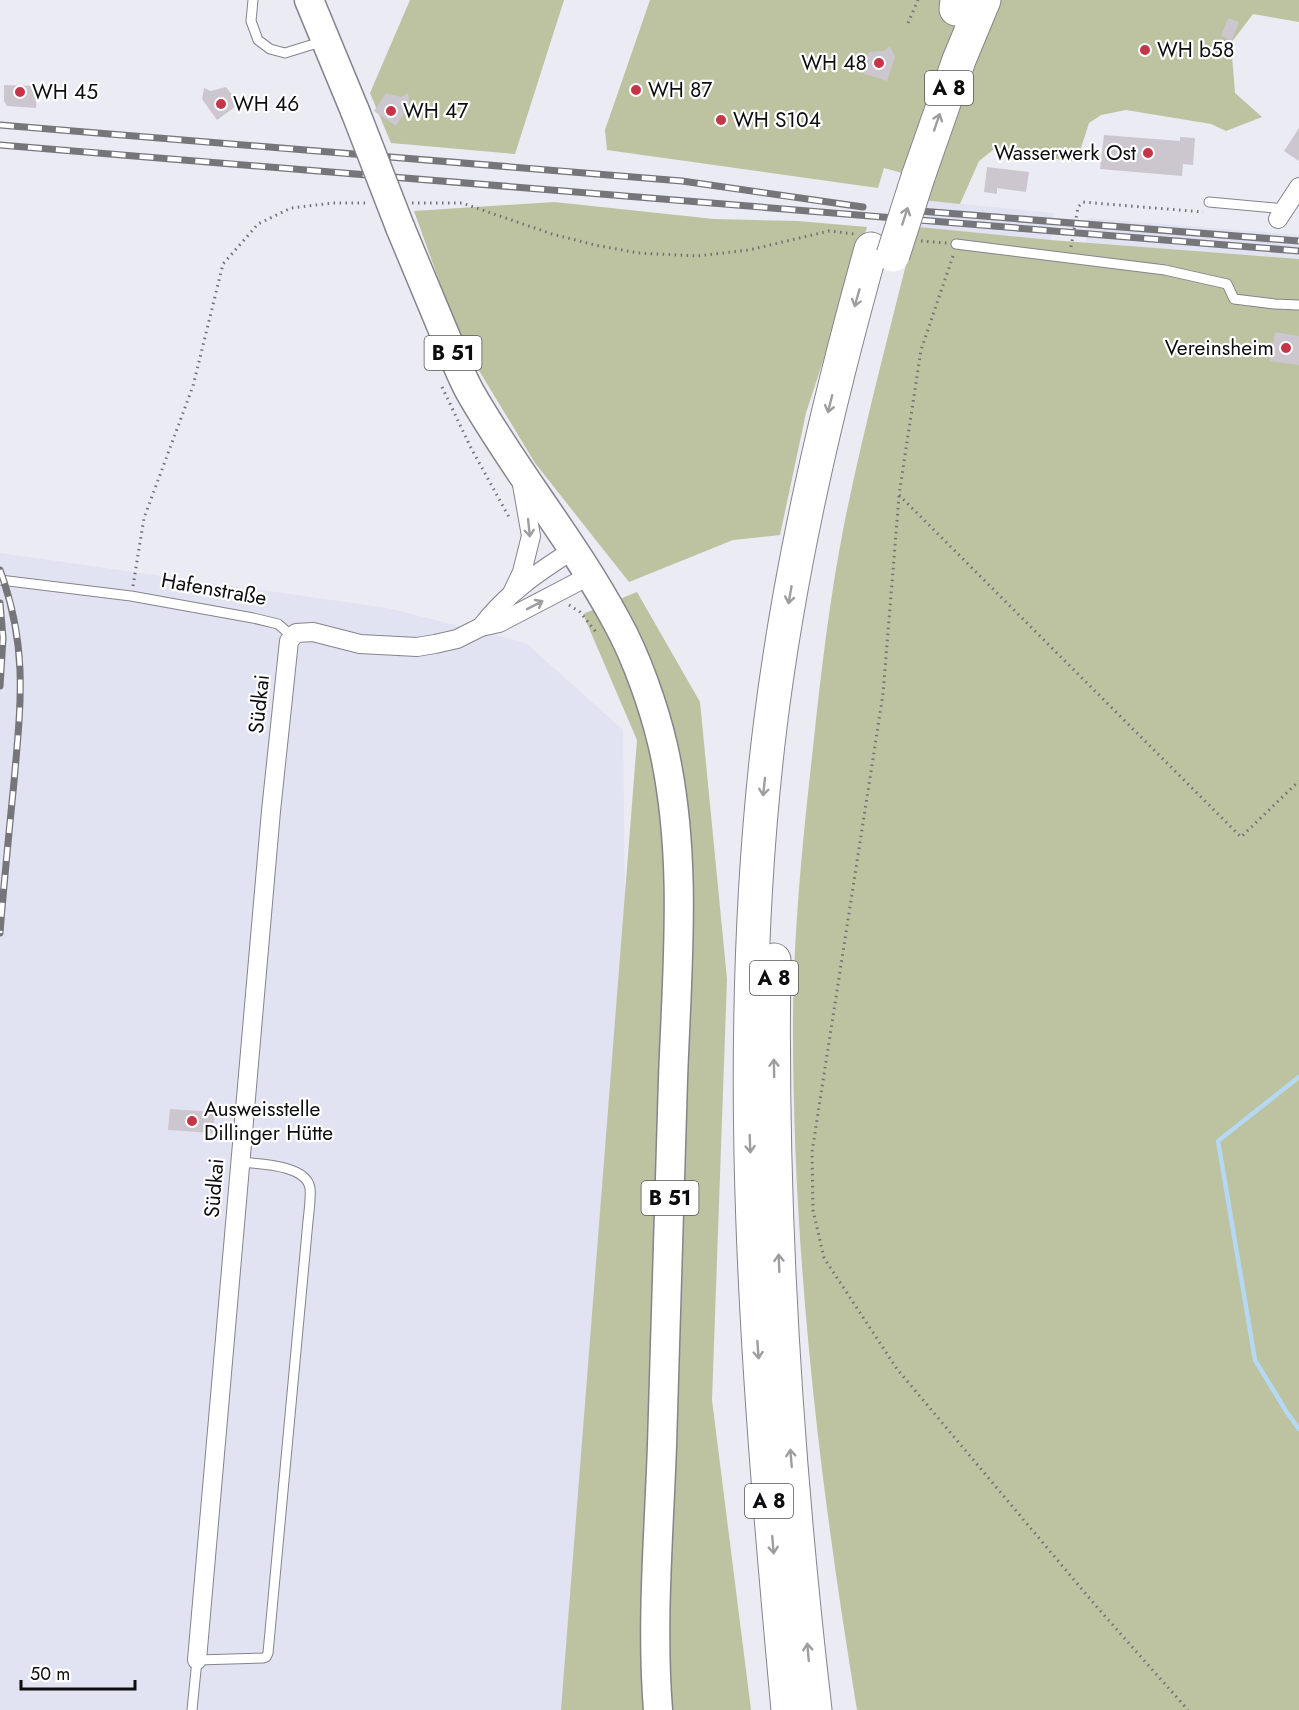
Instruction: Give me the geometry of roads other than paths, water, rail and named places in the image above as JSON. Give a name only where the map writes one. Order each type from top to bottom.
[{"type":"highway","name":"A 8","points":[[788,1710],[767,1482],[754,1292],[750,1135],[752,948],[770,729],[784,630],[818,454],[844,347],[884,245],[907,174],[926,86],[964,2]]},
{"type":"highway","name":"A 8","points":[[815,1710],[783,1356],[774,1109],[775,952],[783,811],[791,731],[805,633],[884,245]]},
{"type":"main road","name":"B 51","points":[[309,0],[355,111],[402,215],[464,380],[618,622],[634,659],[663,743],[675,823],[680,942],[673,1089],[655,1671],[658,1710]]},
{"type":"street","points":[[1282,214],[1299,187]]},
{"type":"street","points":[[512,593],[522,572],[531,536],[520,471]]},
{"type":"street","points":[[481,627],[494,610],[512,593],[573,550]]},
{"type":"street","points":[[292,636],[301,632],[313,632],[360,644],[417,647],[457,639],[481,627],[500,623],[589,576]]},
{"type":"street","name":"Südkai","points":[[197,1660],[239,1162],[283,693],[288,647],[292,636]]},
{"type":"lane","points":[[253,0],[251,21],[258,40],[270,49],[285,53],[326,40]]},
{"type":"lane","points":[[1209,202],[1282,214]]},
{"type":"lane","points":[[956,244],[1165,270],[1227,284],[1234,299],[1299,305]]},
{"type":"lane","name":"Hafenstraße","points":[[0,580],[131,596],[272,622],[292,636]]},
{"type":"lane","points":[[197,1660],[263,1658],[268,1653],[308,1221],[310,1191],[305,1179],[280,1166],[239,1162]]},
{"type":"lane","name":"Südkai","points":[[192,1710],[197,1660]]},
{"type":"waterway","points":[[1299,1077],[1218,1141],[1255,1360],[1299,1429]]},
{"type":"railway","points":[[0,125],[682,181],[863,207]]},
{"type":"railway","points":[[0,145],[1299,251]]},
{"type":"railway","points":[[907,210],[1299,241]]},
{"type":"railway","points":[[0,570],[15,624],[20,675],[19,726],[0,933]]},
{"type":"railway","points":[[0,603],[3,638],[0,686]]},
{"type":"place","name":"WH b58","points":[[1145,50]]},
{"type":"place","name":"WH 48","points":[[879,63]]},
{"type":"place","name":"WH 87","points":[[636,90]]},
{"type":"place","name":"WH 45","points":[[20,92]]},
{"type":"place","name":"WH 46","points":[[221,104]]},
{"type":"place","name":"WH 47","points":[[391,111]]},
{"type":"place","name":"WH S104","points":[[721,120]]},
{"type":"place","name":"Wasserwerk Ost","points":[[1148,153]]},
{"type":"place","name":"Vereinsheim","points":[[1286,348]]},
{"type":"place","name":"Ausweisstelle Dillinger Hütte","points":[[192,1121]]}]
